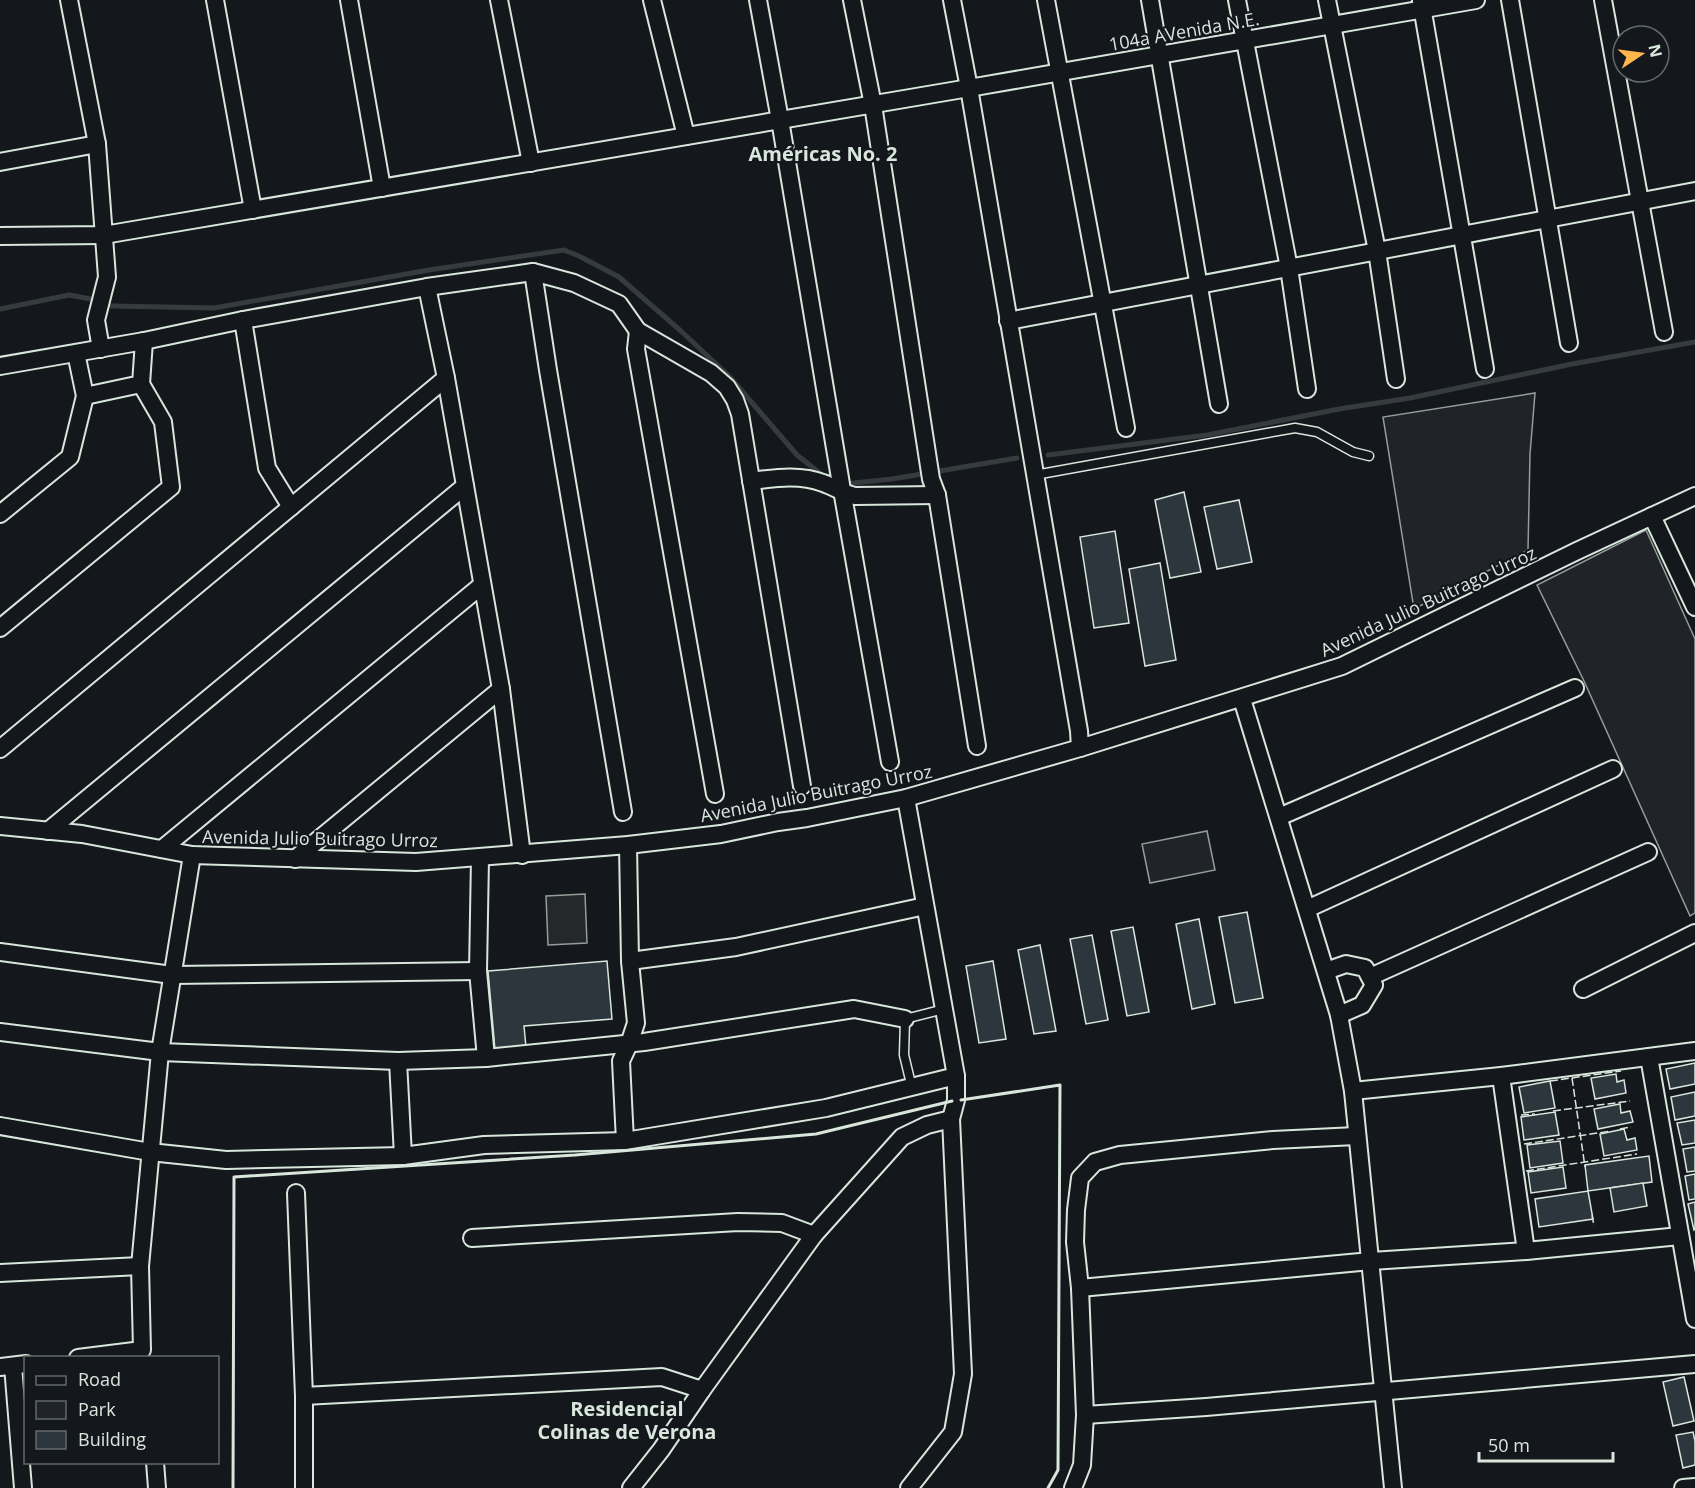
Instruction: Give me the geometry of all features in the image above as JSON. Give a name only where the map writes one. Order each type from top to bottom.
[{"type":"street","points":[[69,0],[97,144],[107,277],[96,320],[101,349]]},
{"type":"street","points":[[215,0],[253,210]]},
{"type":"street","points":[[349,0],[382,188]]},
{"type":"street","points":[[499,0],[531,163]]},
{"type":"street","points":[[652,0],[686,136]]},
{"type":"street","points":[[758,0],[890,762]]},
{"type":"street","points":[[852,0],[873,105],[931,479],[937,495],[977,746]]},
{"type":"street","points":[[952,0],[1078,724],[1080,748]]},
{"type":"street","points":[[1046,0],[1126,428]]},
{"type":"street","points":[[1150,0],[1219,404]]},
{"type":"street","points":[[1237,0],[1289,268],[1307,389]]},
{"type":"street","points":[[1327,0],[1377,251],[1396,379]]},
{"type":"street","name":"104a AVenida N.E.","points":[[0,236],[104,235],[1060,73],[1332,25],[1421,5],[1476,0]]},
{"type":"street","points":[[1510,0],[1569,343]]},
{"type":"street","points":[[1603,0],[1664,332]]},
{"type":"street","points":[[1421,5],[1485,369]]},
{"type":"street","points":[[0,162],[97,144]]},
{"type":"street","points":[[1008,321],[1695,191]]},
{"type":"street","points":[[533,272],[622,813]]},
{"type":"street","points":[[0,366],[426,287],[533,272],[574,283],[619,304],[638,331],[711,373],[727,387],[735,400],[740,414],[802,786]]},
{"type":"street","points":[[426,287],[446,378],[501,689],[522,855]]},
{"type":"street","points":[[243,320],[267,468],[291,507]]},
{"type":"street","points":[[638,331],[636,350],[715,794]]},
{"type":"street","points":[[0,628],[171,487],[163,422],[141,384],[144,341]]},
{"type":"street","points":[[0,514],[70,457],[85,396],[76,353]]},
{"type":"street","points":[[0,749],[446,378]]},
{"type":"street","points":[[85,396],[141,384]]},
{"type":"street","points":[[751,481],[794,476],[823,483],[855,496],[937,495]]},
{"type":"street","points":[[48,831],[465,486]]},
{"type":"street","name":"Avenida Julio Buitrago Urroz","points":[[0,826],[82,834],[192,855],[416,862],[522,855],[721,834],[906,798],[1242,699],[1342,666],[1695,496]]},
{"type":"street","points":[[1652,516],[1695,606]]},
{"type":"street","points":[[162,849],[482,585]]},
{"type":"street","points":[[1279,817],[1575,688]]},
{"type":"street","points":[[295,859],[501,689]]},
{"type":"street","points":[[1242,699],[1339,1015],[1353,1090],[1393,1488]]},
{"type":"street","points":[[1307,909],[1613,768]]},
{"type":"street","points":[[906,798],[956,1076],[956,1100],[951,1119],[963,1374],[953,1432],[909,1488]]},
{"type":"street","points":[[625,1141],[621,1061],[636,1023],[630,962],[628,845]]},
{"type":"street","points":[[1370,977],[1648,852]]},
{"type":"street","points":[[110,1356],[143,1354],[140,1266],[159,1052],[192,855]]},
{"type":"street","points":[[480,858],[478,971],[486,1059]]},
{"type":"street","points":[[630,962],[736,947],[925,906]]},
{"type":"street","points":[[1583,989],[1695,933]]},
{"type":"street","points":[[0,952],[172,975],[478,971]]},
{"type":"street","points":[[1326,971],[1346,964],[1365,968],[1374,985],[1362,1005],[1339,1015]]},
{"type":"street","points":[[0,1032],[159,1052],[398,1061],[486,1059],[629,1044],[854,1009],[905,1019]]},
{"type":"street","points":[[1353,1090],[1501,1076],[1695,1050]]},
{"type":"street","points":[[1649,1057],[1695,1319]]},
{"type":"street","points":[[398,1061],[403,1156]]},
{"type":"street","points":[[0,1126],[150,1152],[226,1160],[403,1156],[484,1145],[625,1141],[826,1108],[956,1076]]},
{"type":"street","points":[[1501,1076],[1526,1251]]},
{"type":"street","points":[[631,1488],[661,1450],[814,1235],[902,1137],[927,1125],[951,1119]]},
{"type":"street","points":[[1073,1488],[1082,1465],[1085,1415],[1080,1288],[1075,1242],[1080,1178],[1095,1162],[1119,1155],[1273,1140],[1356,1136]]},
{"type":"street","points":[[296,1193],[304,1396],[304,1488]]},
{"type":"street","points":[[472,1238],[738,1222],[782,1223],[814,1235]]},
{"type":"street","points":[[1080,1288],[1680,1236]]},
{"type":"street","points":[[0,1273],[140,1266]]},
{"type":"street","points":[[1085,1415],[1206,1407],[1695,1364]]},
{"type":"street","points":[[13,1366],[24,1488]]},
{"type":"street","points":[[304,1396],[662,1377],[702,1390]]},
{"type":"street","points":[[155,1464],[157,1488]]},
{"type":"street","points":[[1683,1488],[1695,1487]]},
{"type":"lane","points":[[1035,475],[1295,428],[1317,432],[1353,452],[1368,456]]},
{"type":"lane","points":[[912,1088],[904,1055],[905,1019],[944,1010]]},
{"type":"green space","points":[[1535,393],[1530,454],[1528,550],[1414,609],[1383,417]]},
{"type":"green space","points":[[1646,530],[1695,639],[1695,913],[1690,916],[1584,681],[1537,585]]},
{"type":"green space","points":[[1207,831],[1215,870],[1150,883],[1142,844]]},
{"type":"shaded area","points":[[585,894],[587,943],[548,945],[546,896]]},
{"type":"building","points":[[1184,492],[1201,572],[1170,578],[1155,500]]},
{"type":"building","points":[[1239,500],[1252,562],[1217,569],[1204,507]]},
{"type":"building","points":[[1115,531],[1129,623],[1094,628],[1080,537]]},
{"type":"building","points":[[1160,563],[1176,660],[1145,666],[1129,569]]},
{"type":"building","points":[[1247,912],[1263,998],[1235,1003],[1219,917]]},
{"type":"building","points":[[1199,919],[1215,1004],[1192,1009],[1176,924]]},
{"type":"building","points":[[1133,927],[1149,1012],[1127,1016],[1111,931]]},
{"type":"building","points":[[1092,935],[1108,1020],[1086,1024],[1070,939]]},
{"type":"building","points":[[1040,945],[1056,1031],[1034,1034],[1018,950]]},
{"type":"building","points":[[607,961],[612,1019],[524,1026],[526,1047],[495,1050],[488,971]]},
{"type":"building","points":[[993,961],[1006,1039],[979,1043],[966,966]]},
{"type":"building","points":[[1695,1063],[1695,1084],[1670,1089],[1666,1069]]},
{"type":"building","points":[[1616,1074],[1617,1082],[1624,1080],[1626,1093],[1595,1099],[1591,1078]]},
{"type":"building","points":[[1550,1081],[1555,1108],[1524,1113],[1519,1087]]},
{"type":"building","points":[[1695,1092],[1695,1116],[1675,1120],[1671,1097]]},
{"type":"building","points":[[1620,1104],[1621,1113],[1630,1111],[1633,1122],[1598,1129],[1594,1109]]},
{"type":"building","points":[[1555,1112],[1559,1135],[1524,1140],[1521,1117]]},
{"type":"building","points":[[1695,1120],[1695,1143],[1682,1145],[1677,1123]]},
{"type":"building","points":[[1624,1129],[1627,1140],[1635,1138],[1637,1150],[1604,1156],[1600,1134]]},
{"type":"building","points":[[1560,1141],[1563,1163],[1530,1168],[1527,1145]]},
{"type":"building","points":[[1695,1147],[1695,1171],[1687,1172],[1683,1149]]},
{"type":"building","points":[[1649,1156],[1652,1182],[1588,1191],[1585,1165]]},
{"type":"building","points":[[1563,1167],[1566,1188],[1531,1193],[1528,1172]]},
{"type":"building","points":[[1695,1174],[1695,1199],[1689,1200],[1685,1176]]},
{"type":"building","points":[[1643,1183],[1647,1206],[1614,1212],[1610,1188]]},
{"type":"building","points":[[1588,1191],[1593,1219],[1539,1227],[1535,1199]]},
{"type":"building","points":[[1695,1202],[1695,1229],[1694,1230],[1688,1204]]},
{"type":"building","points":[[1684,1377],[1694,1421],[1673,1426],[1663,1382]]},
{"type":"building","points":[[1693,1432],[1695,1465],[1683,1468],[1676,1435]]},
{"type":"waterway","points":[[0,309],[69,295],[112,306],[214,308],[429,270],[564,250],[619,277],[729,376],[797,455],[826,478]]},
{"type":"waterway","points":[[1048,455],[1207,435],[1695,342]]},
{"type":"waterway","points":[[845,484],[892,479],[1017,458]]},
{"type":"fence","points":[[1550,1081],[1621,1071]]},
{"type":"fence","points":[[1572,1078],[1585,1167]]},
{"type":"fence","points":[[1553,1111],[1630,1101]]},
{"type":"fence","points":[[1521,1115],[1535,1114]]},
{"type":"fence","points":[[1620,1129],[1631,1127]]},
{"type":"fence","points":[[1524,1144],[1611,1131]]},
{"type":"fence","points":[[1526,1171],[1637,1154]]},
{"type":"fence","points":[[1592,1215],[1594,1226]]},
{"type":"wall","points":[[961,1100],[1060,1085],[1058,1470],[1048,1488]]},
{"type":"wall","points":[[233,1488],[234,1177],[575,1155],[816,1134],[952,1101]]},
{"type":"district","name":"Américas No. 2","points":[[823,153]]},
{"type":"district","name":"Residencial Colinas de Verona","points":[[627,1420]]}]
